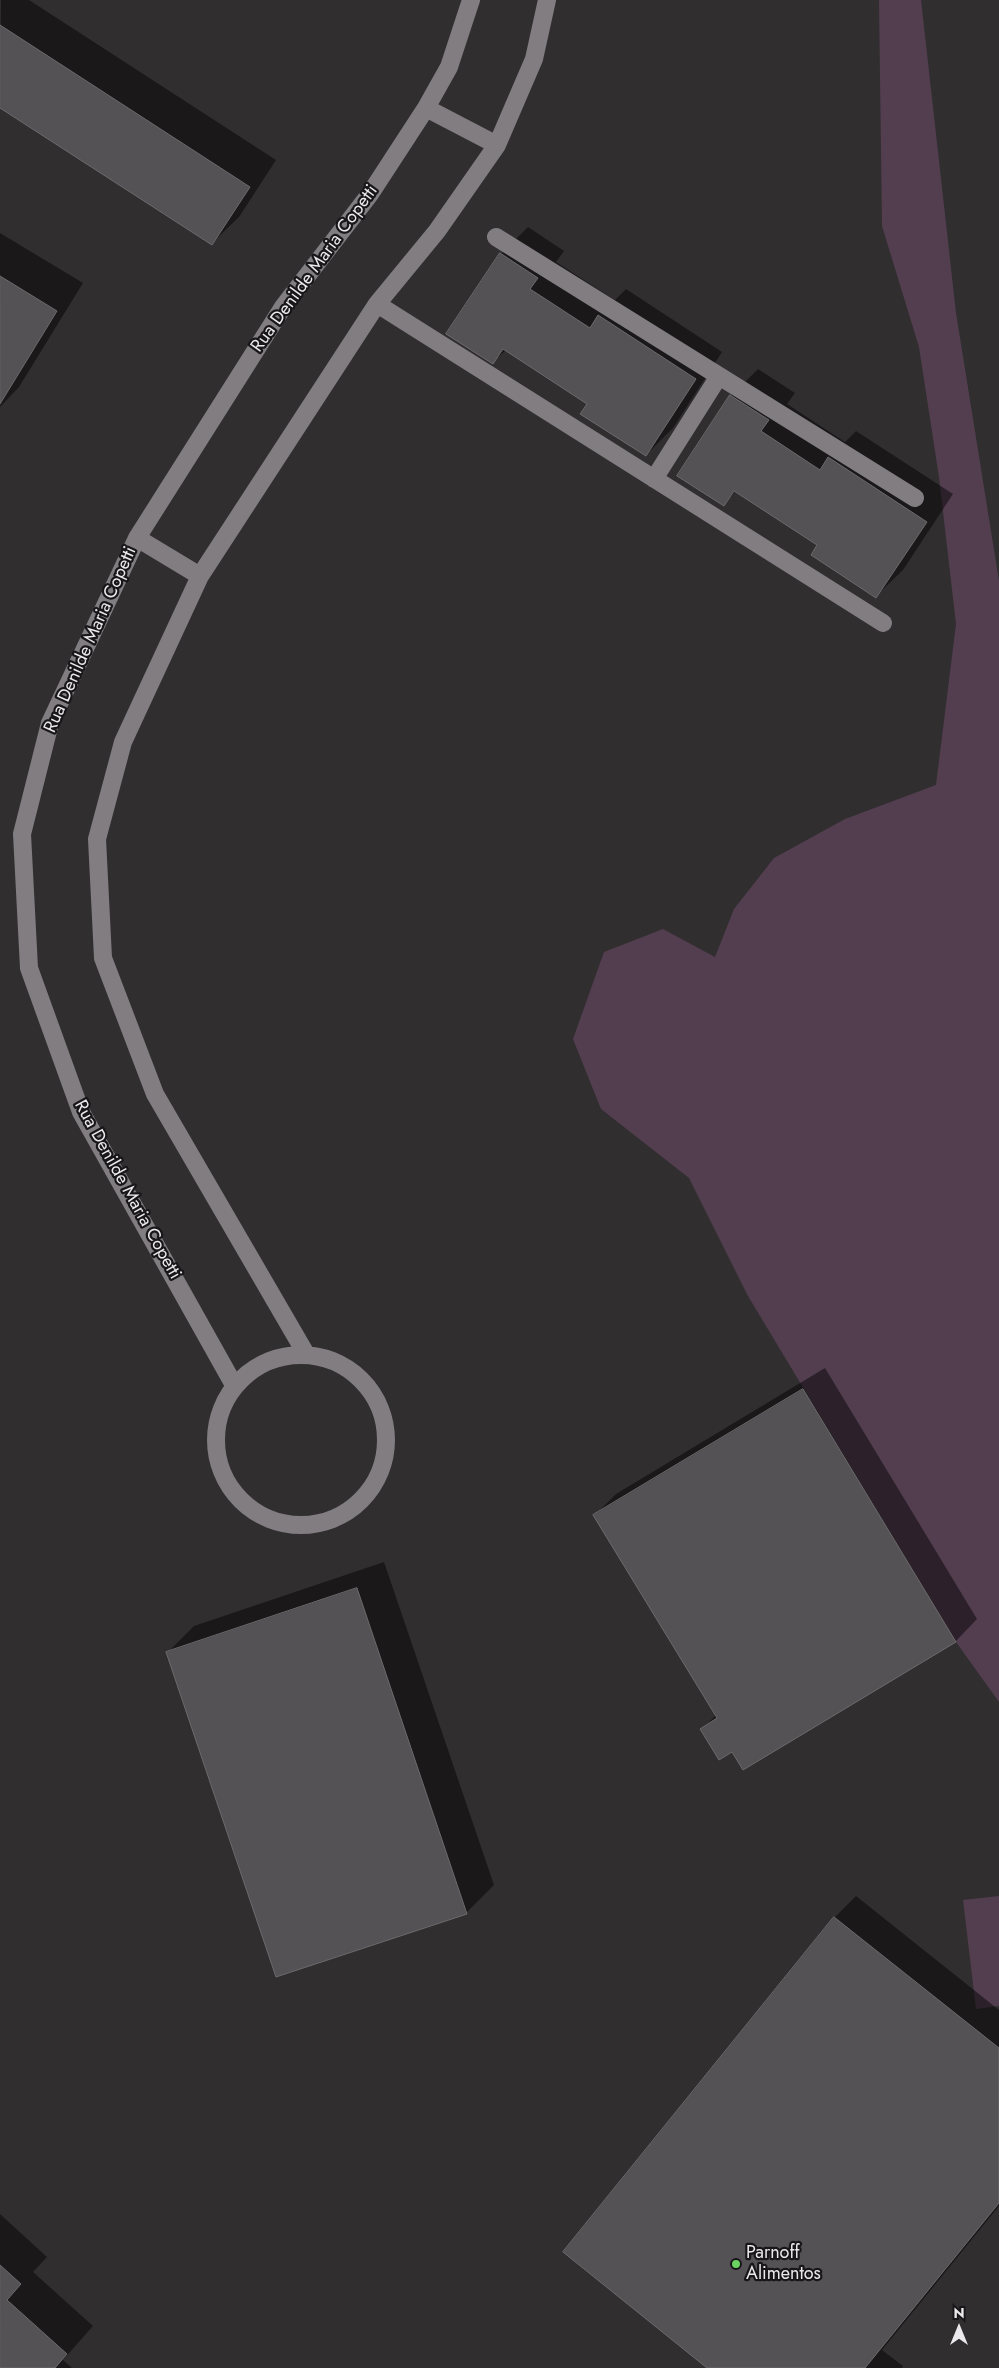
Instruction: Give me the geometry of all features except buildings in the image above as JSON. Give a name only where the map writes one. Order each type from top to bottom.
[{"type":"lane","name":"Rua Denilde Maria Copetti","points":[[234,1385],[81,1112],[28,968],[22,834],[50,723],[136,538],[283,307],[370,194],[426,108],[449,67],[471,0]]},
{"type":"lane","points":[[306,1354],[155,1094],[103,958],[97,839],[123,742],[200,576],[377,304],[437,231],[497,145],[534,59],[547,0]]},
{"type":"lane","points":[[426,108],[497,145]]},
{"type":"lane","points":[[496,237],[915,498]]},
{"type":"lane","points":[[377,304],[883,623]]},
{"type":"lane","points":[[654,479],[719,376]]},
{"type":"lane","points":[[136,538],[200,576]]},
{"type":"lane","points":[[306,1354],[347,1367],[377,1397],[388,1438],[379,1480],[350,1512],[312,1526],[271,1522],[237,1498],[218,1462],[216,1422],[234,1385],[267,1361],[306,1354]]},
{"type":"shaded area","points":[[879,0],[921,0],[956,313],[999,581],[999,1702],[956,1642],[748,1296],[689,1178],[601,1109],[573,1039],[604,952],[663,929],[715,957],[734,909],[774,858],[845,819],[936,785],[956,624],[939,477],[919,347],[882,226]]},
{"type":"shaded area","points":[[999,1896],[999,2006],[976,2009],[963,1900]]},
{"type":"place","name":"Parnoff Alimentos","points":[[736,2264]]}]
